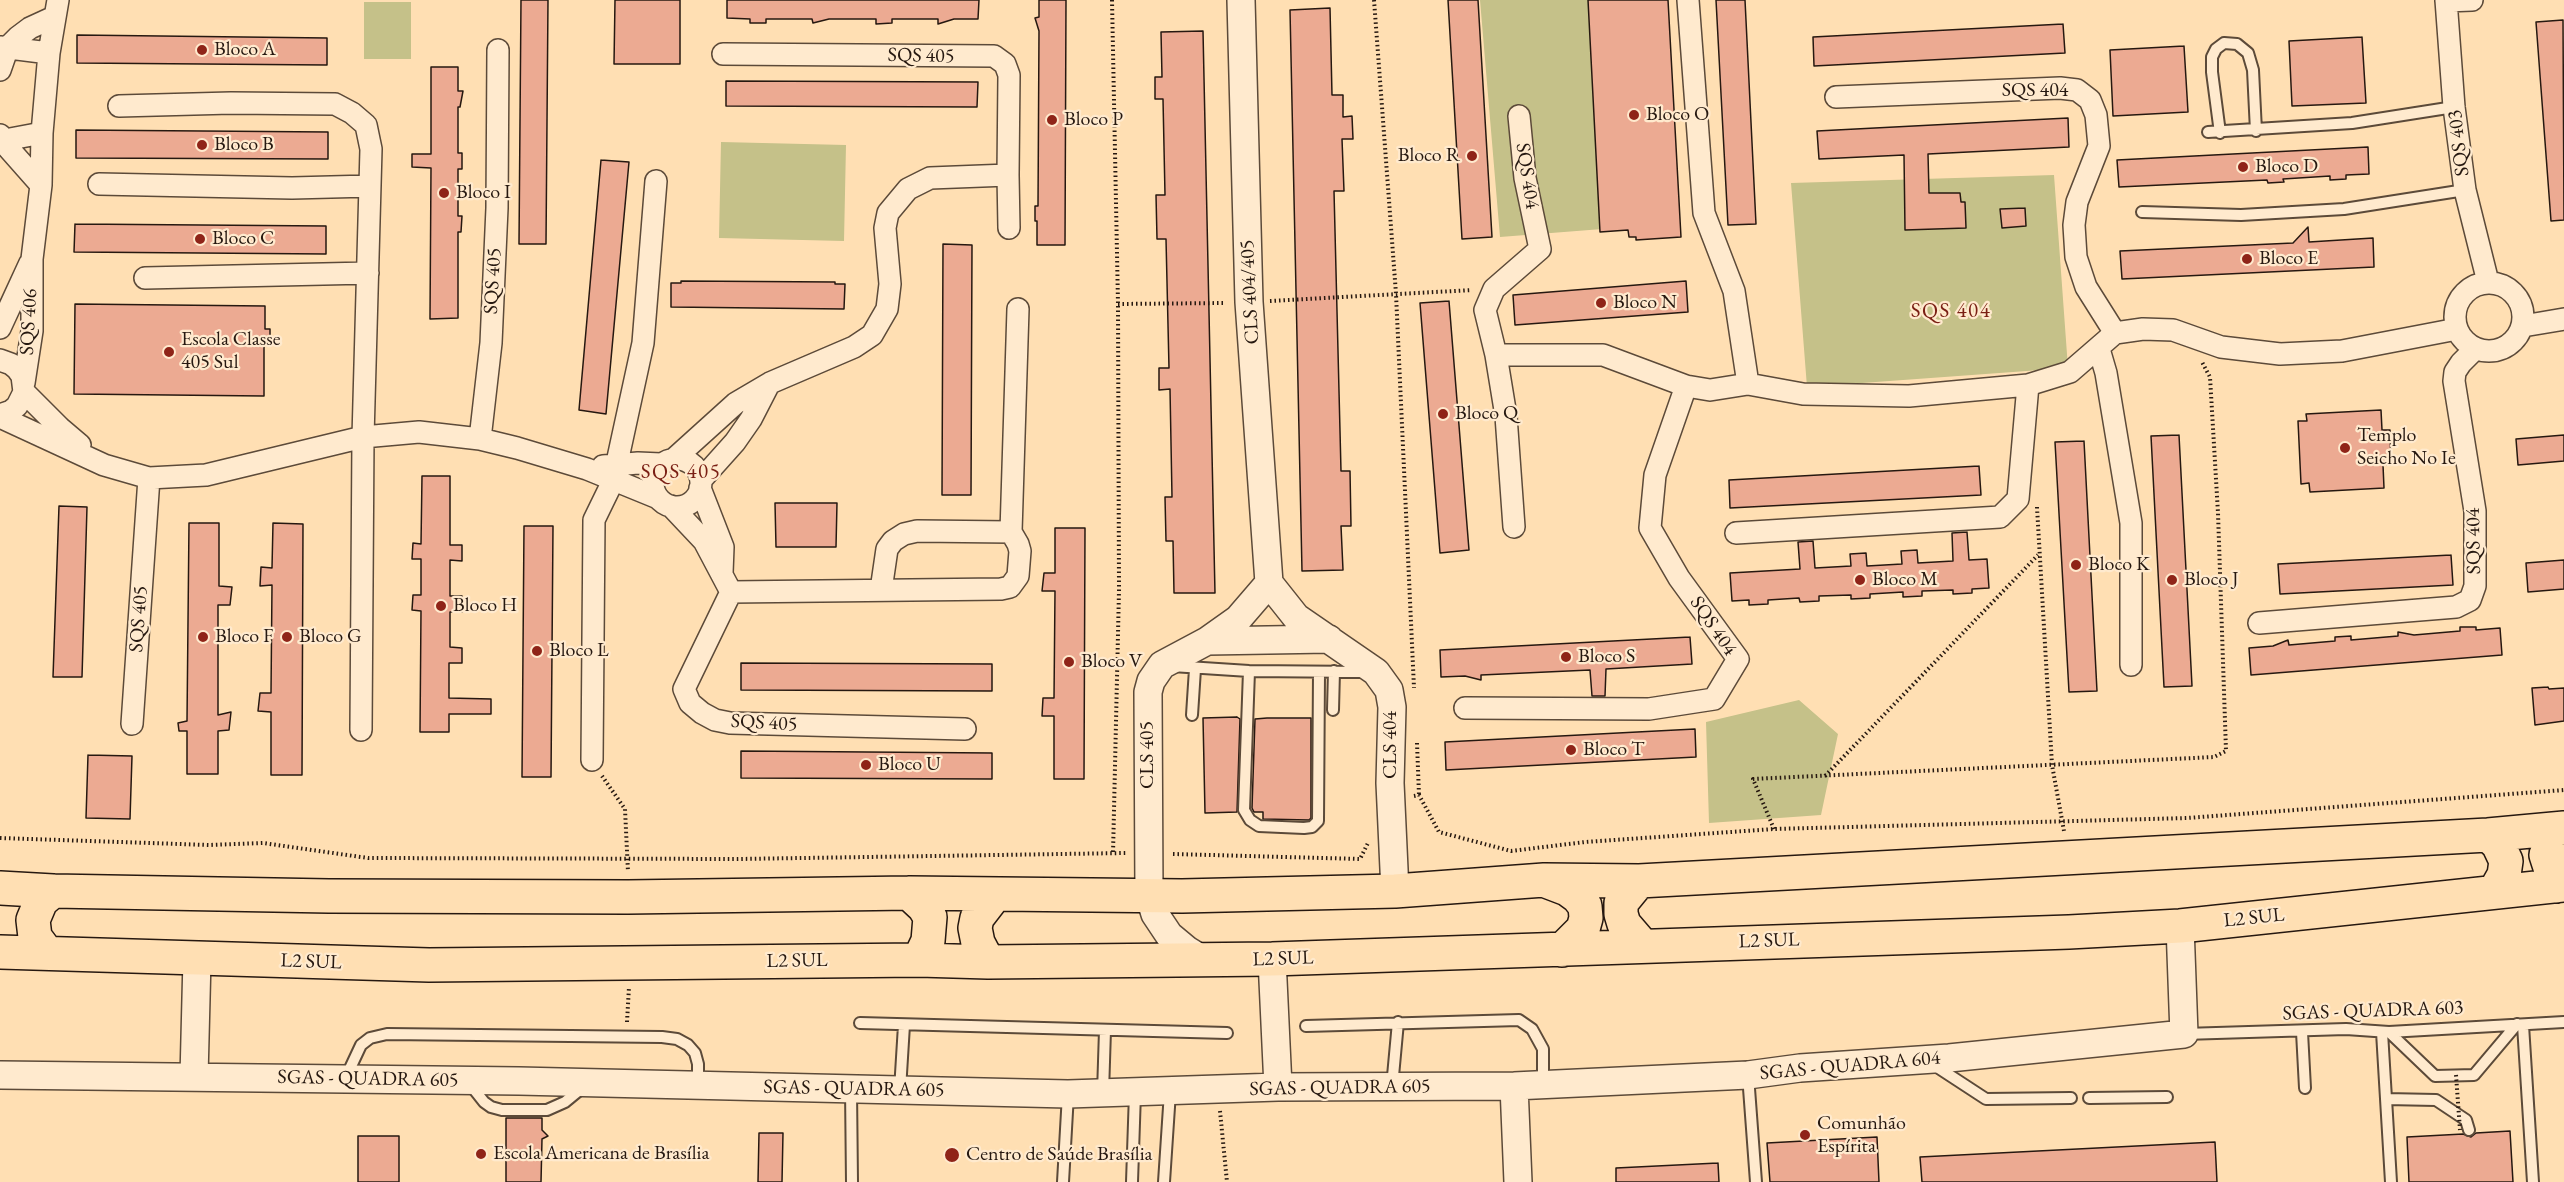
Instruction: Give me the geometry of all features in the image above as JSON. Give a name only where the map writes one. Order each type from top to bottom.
[{"type":"main road","points":[[0,888],[52,891],[353,896],[640,897],[909,893],[994,896],[1149,895],[1395,891],[1544,880],[1639,881],[2488,835],[2564,828]]},
{"type":"main road","points":[[2560,886],[2546,855],[2564,828]]},
{"type":"main road","points":[[2488,835],[2498,844],[2506,861],[2504,875],[2495,891]]},
{"type":"main road","points":[[1544,880],[1567,889],[1585,906],[1586,918],[1583,929],[1562,950]]},
{"type":"main road","points":[[1639,881],[1621,903],[1621,914],[1624,924],[1642,945]]},
{"type":"main road","name":"L2 SUL","points":[[0,952],[429,965],[919,960],[1205,961],[1562,950],[1642,945],[2180,926],[2495,891],[2560,886]]},
{"type":"main road","points":[[47,953],[35,937],[33,920],[41,901],[52,891]]},
{"type":"main road","points":[[909,893],[930,916],[928,941],[919,960]]},
{"type":"main road","points":[[988,962],[978,943],[975,928],[977,918],[994,896]]},
{"type":"street","name":"CLS 404/405","points":[[1241,0],[1249,302],[1269,583]]},
{"type":"street","points":[[1688,0],[1704,213],[1734,291],[1748,384]]},
{"type":"street","name":"SQS 403","points":[[2472,0],[2446,1],[2454,106],[2465,190],[2488,282]]},
{"type":"street","name":"SQS 406","points":[[4,47],[55,6]]},
{"type":"street","name":"SQS 406","points":[[24,388],[32,331],[32,260],[41,185],[42,133],[55,6]]},
{"type":"street","points":[[0,70],[4,47],[50,52]]},
{"type":"street","name":"SQS 405","points":[[480,439],[491,332],[497,208],[498,50]]},
{"type":"street","name":"SQS 405","points":[[723,54],[994,56],[1005,64],[1009,75],[1009,228]]},
{"type":"street","name":"SQS 404","points":[[1836,97],[2060,88],[2077,90],[2090,100],[2096,115],[2099,146],[2077,202],[2074,225],[2076,257],[2086,288],[2115,333]]},
{"type":"street","points":[[119,106],[231,103],[335,104],[352,113],[366,125],[371,149],[363,437],[361,730]]},
{"type":"street","name":"SQS 404","points":[[1494,289],[1540,249],[1525,178],[1519,116]]},
{"type":"street","points":[[1,139],[42,133]]},
{"type":"street","points":[[1,139],[41,185]]},
{"type":"street","points":[[1008,175],[930,178],[908,189],[888,213],[890,284],[887,309],[872,335],[854,347],[770,383],[736,403],[656,470],[652,484],[665,502],[704,541],[731,592],[1001,589],[1010,587],[1018,576],[1020,551],[1011,532],[1018,309]]},
{"type":"street","points":[[592,760],[594,520],[614,473],[643,343],[656,181]]},
{"type":"street","points":[[99,184],[370,186]]},
{"type":"street","name":"SQS 406","points":[[0,328],[32,260]]},
{"type":"street","points":[[145,278],[368,273]]},
{"type":"street","points":[[2488,282],[2508,288],[2522,304],[2523,326],[2513,343],[2495,352],[2475,349],[2464,340],[2457,328],[2455,312],[2461,297],[2472,286],[2488,282]]},
{"type":"street","points":[[1494,289],[1485,310],[1496,355],[1506,416],[1514,527]]},
{"type":"street","points":[[2523,326],[2564,319]]},
{"type":"street","points":[[1496,355],[1567,353],[1603,355],[1686,386],[1710,390],[1748,384],[1803,394],[1909,396],[2028,385],[2070,372],[2115,333],[2143,329],[2173,330],[2221,347],[2280,354],[2342,351],[2457,328]]},
{"type":"street","points":[[2099,349],[2106,373],[2131,523],[2131,665]]},
{"type":"street","name":"SQS 404","points":[[2259,623],[2456,607],[2470,600],[2475,586],[2475,511],[2454,381],[2455,372],[2475,349]]},
{"type":"street","points":[[0,360],[17,369],[24,388],[60,428],[104,465]]},
{"type":"street","points":[[614,473],[665,502],[686,505],[698,495],[701,484],[751,419],[770,383]]},
{"type":"street","points":[[1736,533],[2000,517],[2018,499],[2028,385]]},
{"type":"street","name":"SQS 404","points":[[1465,708],[1649,709],[1714,699],[1738,659],[1679,578],[1650,528],[1655,475],[1686,386]]},
{"type":"street","points":[[0,416],[17,406],[24,388]]},
{"type":"street","points":[[0,416],[104,465],[149,478],[206,475],[363,437],[419,432],[480,439],[587,469],[614,473],[668,461],[689,462],[699,473],[723,547],[722,573]]},
{"type":"street","name":"SQS 405","points":[[132,724],[149,478]]},
{"type":"street","points":[[881,590],[886,549],[904,534],[917,531],[1011,532]]},
{"type":"street","points":[[1162,665],[1207,641],[1238,619],[1269,583]]},
{"type":"street","name":"CLS 404","points":[[1269,583],[1296,617],[1376,672],[1389,690],[1392,707],[1390,783],[1395,891]]},
{"type":"street","name":"SQS 405","points":[[731,592],[684,689],[690,703],[702,713],[715,720],[730,723],[965,729]]},
{"type":"street","points":[[1207,641],[1331,639]]},
{"type":"street","name":"CLS 405","points":[[1162,665],[1151,681],[1148,692],[1149,895],[1155,914],[1169,935],[1187,951],[1205,961]]},
{"type":"street","points":[[2180,926],[2184,1034]]},
{"type":"street","points":[[194,1077],[197,959]]},
{"type":"street","points":[[1272,959],[1278,1087]]},
{"type":"street","name":"SGAS - QUADRA 604","points":[[1515,1086],[1748,1075],[1800,1068],[1926,1060],[2184,1034]]},
{"type":"street","name":"SGAS - QUADRA 605","points":[[0,1075],[587,1083],[1068,1094],[1278,1087],[1515,1086]]},
{"type":"street","points":[[1515,1086],[1518,1182]]},
{"type":"lane","points":[[2220,133],[2212,57],[2216,49],[2224,44],[2237,44],[2248,53],[2253,70],[2256,131]]},
{"type":"lane","points":[[2208,132],[2256,131],[2352,123],[2454,106]]},
{"type":"lane","points":[[2142,212],[2241,214],[2344,209],[2465,190]]},
{"type":"lane","points":[[1162,665],[1248,671],[1376,672]]},
{"type":"lane","points":[[1192,715],[1195,669]]},
{"type":"lane","points":[[1248,671],[1244,810],[1250,820],[1259,826],[1304,828],[1312,827],[1318,821],[1319,672]]},
{"type":"lane","points":[[1333,710],[1334,671]]},
{"type":"lane","points":[[1306,1026],[1519,1020],[1532,1029],[1543,1049],[1543,1085]]},
{"type":"lane","points":[[1392,1087],[1398,1022]]},
{"type":"lane","name":"SGAS - QUADRA 603","points":[[2184,1034],[2346,1029],[2386,1032],[2564,1022]]},
{"type":"lane","points":[[860,1023],[1227,1033]]},
{"type":"lane","points":[[900,1090],[904,1024]]},
{"type":"lane","points":[[2386,1032],[2435,1076],[2474,1075],[2520,1024]]},
{"type":"lane","points":[[2520,1024],[2533,1182]]},
{"type":"lane","points":[[1103,1093],[1105,1030]]},
{"type":"lane","points":[[2302,1032],[2305,1088]]},
{"type":"lane","points":[[2386,1032],[2386,1099],[2391,1182]]},
{"type":"lane","points":[[345,1079],[361,1045],[370,1038],[387,1034],[662,1037],[677,1039],[688,1045],[695,1053],[698,1064],[698,1086]]},
{"type":"lane","points":[[1926,1060],[1986,1098],[2071,1098]]},
{"type":"lane","points":[[1748,1075],[1756,1182]]},
{"type":"lane","points":[[851,1089],[852,1182]]},
{"type":"lane","points":[[1164,1182],[1170,1091]]},
{"type":"lane","points":[[1132,1182],[1135,1093]]},
{"type":"lane","points":[[1063,1182],[1068,1094]]},
{"type":"lane","points":[[2089,1098],[2167,1097]]},
{"type":"lane","points":[[2386,1099],[2436,1100],[2466,1120],[2464,1130]]},
{"type":"path","points":[[1112,0],[1118,304],[1119,590],[1113,854]]},
{"type":"path","points":[[1374,0],[1396,294],[1415,699]]},
{"type":"path","points":[[1118,304],[1249,302],[1494,289]]},
{"type":"path","points":[[1825,777],[2039,554]]},
{"type":"path","points":[[1416,735],[1419,795]]},
{"type":"path","points":[[1774,830],[1753,779],[2214,757],[2226,751]]},
{"type":"path","points":[[592,760],[625,809],[628,859]]},
{"type":"path","points":[[627,1015],[630,981]]},
{"type":"path","points":[[2456,1076],[2464,1130]]},
{"type":"path","points":[[1218,1089],[1227,1182]]},
{"type":"shaded area","points":[[1480,0],[1595,0],[1615,228],[1500,237]]},
{"type":"shaded area","points":[[364,2],[411,2],[411,59],[364,59]]},
{"type":"shaded area","points":[[721,142],[846,145],[844,241],[719,238]]},
{"type":"shaded area","points":[[2054,175],[2068,368],[1807,387],[1791,183]]},
{"type":"shaded area","points":[[1799,700],[1838,734],[1821,815],[1709,823],[1706,722]]},
{"type":"building","points":[[521,0],[548,0],[546,244],[519,244]]},
{"type":"building","points":[[615,0],[680,0],[680,64],[614,64]]},
{"type":"building","points":[[727,0],[979,0],[978,19],[954,19],[938,24],[938,19],[892,19],[892,23],[876,24],[876,19],[829,19],[813,23],[812,19],[766,19],[766,23],[750,23],[750,19],[727,18]]},
{"type":"building","name":"Bloco P","points":[[1039,0],[1066,0],[1065,245],[1037,245],[1035,206],[1038,206],[1039,31],[1035,18],[1039,17]]},
{"type":"building","name":"Bloco R","points":[[1448,0],[1478,0],[1492,237],[1462,239]]},
{"type":"building","name":"Bloco O","points":[[1588,0],[1668,0],[1681,237],[1636,240],[1636,237],[1629,237],[1628,230],[1600,232]]},
{"type":"building","points":[[1716,0],[1745,0],[1756,224],[1728,225]]},
{"type":"building","points":[[1330,8],[1332,95],[1343,95],[1343,117],[1352,116],[1353,139],[1342,139],[1344,191],[1334,191],[1341,471],[1350,471],[1351,526],[1341,526],[1343,570],[1302,571],[1290,10]]},
{"type":"building","points":[[2563,20],[2564,220],[2551,221],[2536,22]]},
{"type":"building","points":[[2063,24],[2065,53],[1814,66],[1813,37]]},
{"type":"building","points":[[1203,31],[1215,593],[1174,593],[1173,541],[1166,541],[1165,497],[1172,497],[1170,389],[1159,390],[1159,368],[1169,368],[1166,239],[1157,239],[1156,195],[1165,195],[1163,99],[1155,99],[1155,77],[1162,77],[1161,32]]},
{"type":"building","name":"Bloco A","points":[[77,35],[327,38],[327,65],[77,63]]},
{"type":"building","points":[[2362,37],[2366,103],[2292,106],[2289,41]]},
{"type":"building","points":[[2184,46],[2188,112],[2113,116],[2110,50]]},
{"type":"building","name":"Bloco I","points":[[431,67],[458,67],[458,91],[463,91],[460,107],[458,107],[458,153],[462,153],[462,169],[458,169],[458,216],[462,216],[461,232],[458,232],[458,318],[430,319],[431,168],[412,167],[412,154],[431,154]]},
{"type":"building","points":[[726,81],[978,82],[977,107],[726,106]]},
{"type":"building","points":[[2068,118],[2069,147],[1928,154],[1929,193],[1960,193],[1961,202],[1965,202],[1966,228],[1905,230],[1904,155],[1819,159],[1817,131]]},
{"type":"building","name":"Bloco B","points":[[76,130],[328,132],[328,159],[76,158]]},
{"type":"building","name":"Bloco D","points":[[2368,147],[2369,174],[2346,175],[2346,179],[2330,180],[2330,176],[2283,179],[2284,182],[2268,183],[2267,180],[2119,187],[2117,160]]},
{"type":"building","points":[[601,160],[629,162],[606,414],[579,410]]},
{"type":"building","points":[[2025,208],[2026,226],[2002,228],[2000,209]]},
{"type":"building","name":"Bloco C","points":[[75,224],[326,226],[326,254],[74,252]]},
{"type":"building","name":"Bloco E","points":[[2308,227],[2309,242],[2373,238],[2374,267],[2122,279],[2120,251],[2293,243]]},
{"type":"building","points":[[943,244],[972,245],[971,495],[942,495]]},
{"type":"building","points":[[681,281],[835,282],[835,284],[845,284],[844,309],[671,307],[671,283],[681,283]]},
{"type":"building","name":"Bloco N","points":[[1686,281],[1688,312],[1515,325],[1513,295]]},
{"type":"building","name":"Bloco Q","points":[[1449,301],[1469,550],[1440,553],[1420,303]]},
{"type":"building","name":"Escola Classe 405 Sul","points":[[75,304],[265,306],[265,329],[270,329],[270,345],[264,345],[264,396],[74,394]]},
{"type":"building","name":"Templo Seicho No Ie","points":[[2381,410],[2382,430],[2390,430],[2391,465],[2383,465],[2384,488],[2310,492],[2309,483],[2301,484],[2298,421],[2307,421],[2306,414]]},
{"type":"building","name":"Bloco J","points":[[2179,435],[2192,686],[2164,687],[2151,436]]},
{"type":"building","points":[[2564,435],[2564,461],[2518,465],[2516,439]]},
{"type":"building","name":"Bloco K","points":[[2084,441],[2097,691],[2069,692],[2055,442]]},
{"type":"building","points":[[1979,466],[1981,495],[1730,508],[1729,480]]},
{"type":"building","name":"Bloco H","points":[[422,476],[450,476],[450,545],[462,545],[462,561],[450,560],[450,596],[462,596],[462,612],[450,612],[450,647],[462,648],[462,663],[449,663],[449,698],[491,699],[491,714],[449,714],[449,732],[420,732],[421,611],[412,610],[413,595],[421,595],[421,559],[412,559],[413,543],[421,544]]},
{"type":"building","points":[[775,503],[837,503],[836,547],[776,547]]},
{"type":"building","points":[[59,506],[87,507],[82,677],[53,677]]},
{"type":"building","name":"Bloco F","points":[[189,523],[219,523],[219,586],[232,587],[230,605],[218,605],[218,715],[231,712],[229,730],[218,731],[218,774],[187,774],[187,731],[179,731],[178,723],[187,721]]},
{"type":"building","name":"Bloco G","points":[[273,523],[303,524],[302,775],[271,775],[271,712],[258,711],[260,693],[271,693],[272,585],[260,586],[261,567],[272,568]]},
{"type":"building","name":"Bloco L","points":[[524,526],[553,526],[551,777],[522,777]]},
{"type":"building","name":"Bloco V","points":[[1055,528],[1085,528],[1084,779],[1054,779],[1054,716],[1042,716],[1043,698],[1054,698],[1055,591],[1042,591],[1044,573],[1055,573]]},
{"type":"building","name":"Bloco M","points":[[1967,532],[1969,560],[1987,559],[1989,588],[1972,589],[1972,593],[1953,594],[1953,590],[1922,591],[1922,596],[1903,597],[1903,592],[1870,594],[1870,598],[1851,599],[1851,595],[1819,596],[1819,601],[1800,602],[1799,598],[1768,600],[1768,604],[1749,605],[1749,600],[1732,601],[1730,573],[1800,569],[1798,542],[1813,541],[1815,568],[1851,566],[1850,554],[1866,553],[1867,566],[1902,564],[1901,551],[1917,550],[1918,563],[1953,561],[1952,533]]},
{"type":"building","points":[[2451,555],[2453,585],[2280,594],[2278,564]]},
{"type":"building","points":[[2564,560],[2564,589],[2528,592],[2526,563]]},
{"type":"building","points":[[2460,627],[2476,627],[2476,630],[2500,628],[2502,655],[2251,675],[2249,648],[2273,646],[2288,640],[2289,645],[2335,641],[2335,637],[2351,636],[2351,640],[2398,636],[2398,632],[2414,635],[2460,631]]},
{"type":"building","name":"Bloco S","points":[[1690,637],[1692,664],[1606,669],[1605,696],[1592,696],[1590,670],[1481,675],[1481,680],[1465,676],[1441,677],[1440,650]]},
{"type":"building","points":[[741,663],[992,664],[992,691],[741,690]]},
{"type":"building","points":[[2548,687],[2549,689],[2564,688],[2564,721],[2535,725],[2532,688]]},
{"type":"building","points":[[1237,717],[1240,719],[1237,812],[1205,813],[1203,718]]},
{"type":"building","points":[[1311,718],[1311,818],[1309,820],[1263,819],[1263,812],[1254,812],[1252,808],[1255,719]]},
{"type":"building","name":"Bloco T","points":[[1695,729],[1696,757],[1446,770],[1445,742]]},
{"type":"building","name":"Bloco U","points":[[741,751],[992,753],[992,779],[741,778]]},
{"type":"building","points":[[88,755],[132,756],[130,819],[86,818]]},
{"type":"building","points":[[506,1118],[542,1118],[542,1130],[548,1136],[542,1139],[541,1182],[506,1182]]},
{"type":"building","points":[[2510,1131],[2513,1182],[2409,1182],[2407,1137],[2463,1134],[2471,1137],[2476,1133]]},
{"type":"building","points":[[759,1133],[783,1133],[782,1182],[758,1182]]},
{"type":"building","points":[[358,1136],[399,1136],[399,1182],[358,1182]]},
{"type":"building","points":[[1877,1137],[1879,1182],[1770,1182],[1767,1143]]},
{"type":"building","points":[[2215,1142],[2217,1182],[1922,1182],[1920,1157]]},
{"type":"building","points":[[1718,1163],[1719,1182],[1616,1182],[1616,1168]]},
{"type":"place","name":"Bloco A","points":[[202,50]]},
{"type":"place","name":"Bloco O","points":[[1634,115]]},
{"type":"place","name":"Bloco P","points":[[1052,120]]},
{"type":"place","name":"Bloco B","points":[[202,145]]},
{"type":"place","name":"Bloco R","points":[[1472,156]]},
{"type":"place","name":"Bloco D","points":[[2243,167]]},
{"type":"place","name":"Bloco I","points":[[444,193]]},
{"type":"place","name":"Bloco C","points":[[200,239]]},
{"type":"place","name":"Bloco E","points":[[2247,259]]},
{"type":"place","name":"Bloco N","points":[[1601,303]]},
{"type":"place","name":"Escola Classe 405 Sul","points":[[169,352]]},
{"type":"place","name":"Bloco Q","points":[[1443,414]]},
{"type":"place","name":"Templo Seicho No Ie","points":[[2345,448]]},
{"type":"place","name":"Bloco K","points":[[2076,565]]},
{"type":"place","name":"Bloco M","points":[[1860,580]]},
{"type":"place","name":"Bloco J","points":[[2172,580]]},
{"type":"place","name":"Bloco H","points":[[441,606]]},
{"type":"place","name":"Bloco F","points":[[203,637]]},
{"type":"place","name":"Bloco G","points":[[287,637]]},
{"type":"place","name":"Bloco L","points":[[537,651]]},
{"type":"place","name":"Bloco S","points":[[1566,657]]},
{"type":"place","name":"Bloco V","points":[[1069,662]]},
{"type":"place","name":"Bloco T","points":[[1571,750]]},
{"type":"place","name":"Bloco U","points":[[866,765]]},
{"type":"place","name":"Comunhão Espírita","points":[[1805,1135]]},
{"type":"place","name":"Escola Americana de Brasília","points":[[481,1154]]},
{"type":"place","name":"Centro de Saúde Brasília","points":[[952,1155]]},
{"type":"district","name":"SQS 404","points":[[1951,311]]},
{"type":"district","name":"SQS 405","points":[[681,472]]}]
